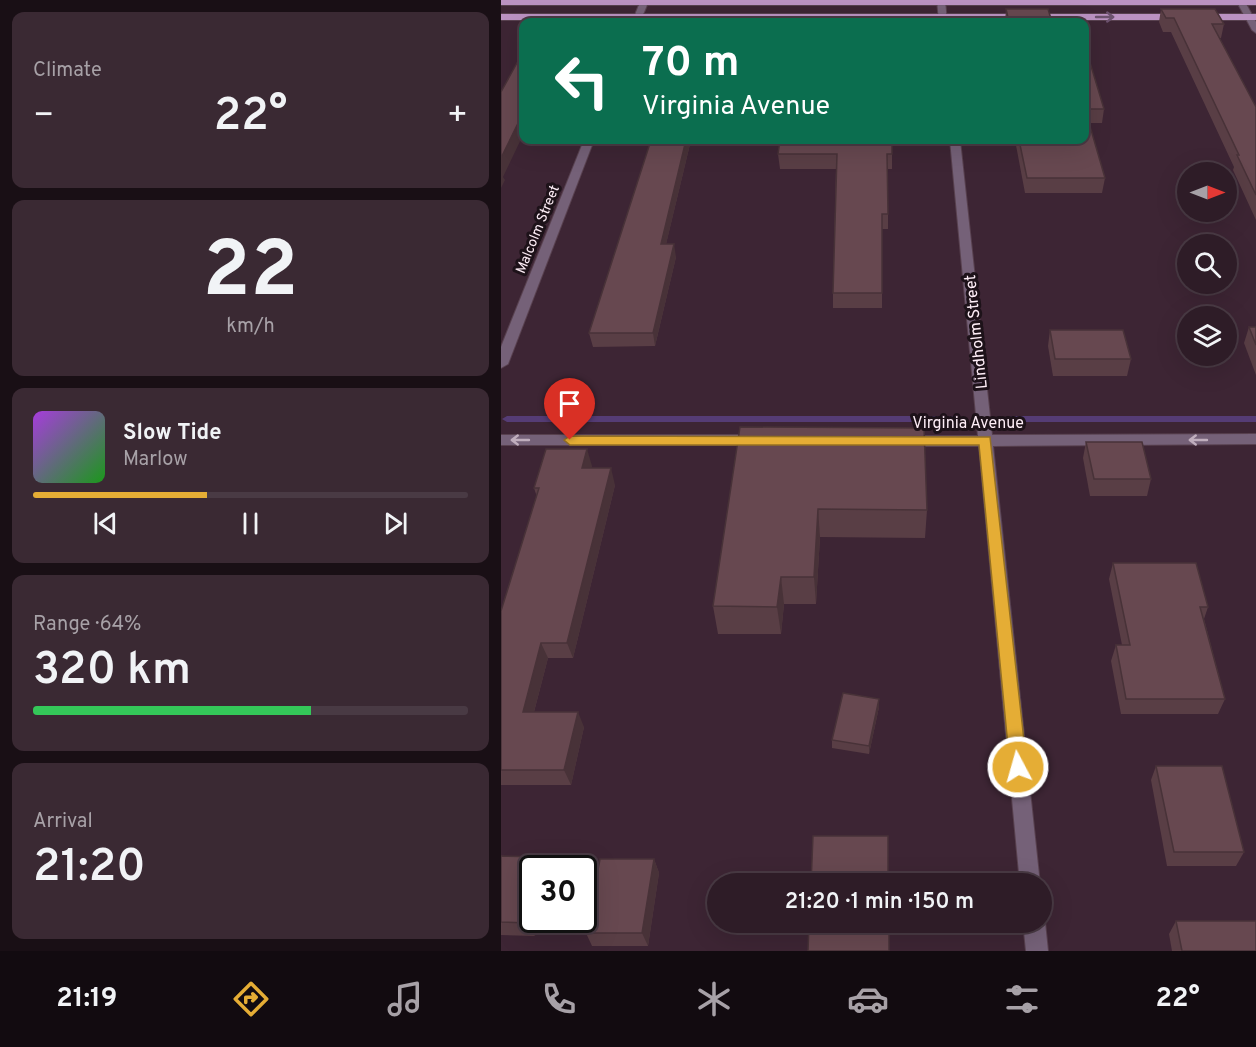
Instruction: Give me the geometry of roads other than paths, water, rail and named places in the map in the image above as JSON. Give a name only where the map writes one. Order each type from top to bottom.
[{"type":"main road","points":[[501,2],[1256,2]]},
{"type":"main road","points":[[501,16],[569,18]]},
{"type":"main road","points":[[1089,18],[1252,16]]},
{"type":"street","points":[[638,18],[645,1]]},
{"type":"street","points":[[941,1],[943,18]]},
{"type":"street","points":[[1241,2],[1252,16],[1256,30]]},
{"type":"street","name":"Malcolm Street","points":[[501,364],[587,144]]},
{"type":"street","name":"Lindholm Street","points":[[955,144],[1029,873]]},
{"type":"street","name":"Virginia Avenue","points":[[891,441],[1256,439]]},
{"type":"street","points":[[501,440],[773,440]]},
{"type":"street","points":[[1035,933],[1037,951]]},
{"type":"waterway","points":[[507,419],[956,419]]},
{"type":"waterway","points":[[1011,419],[1256,419]]}]
